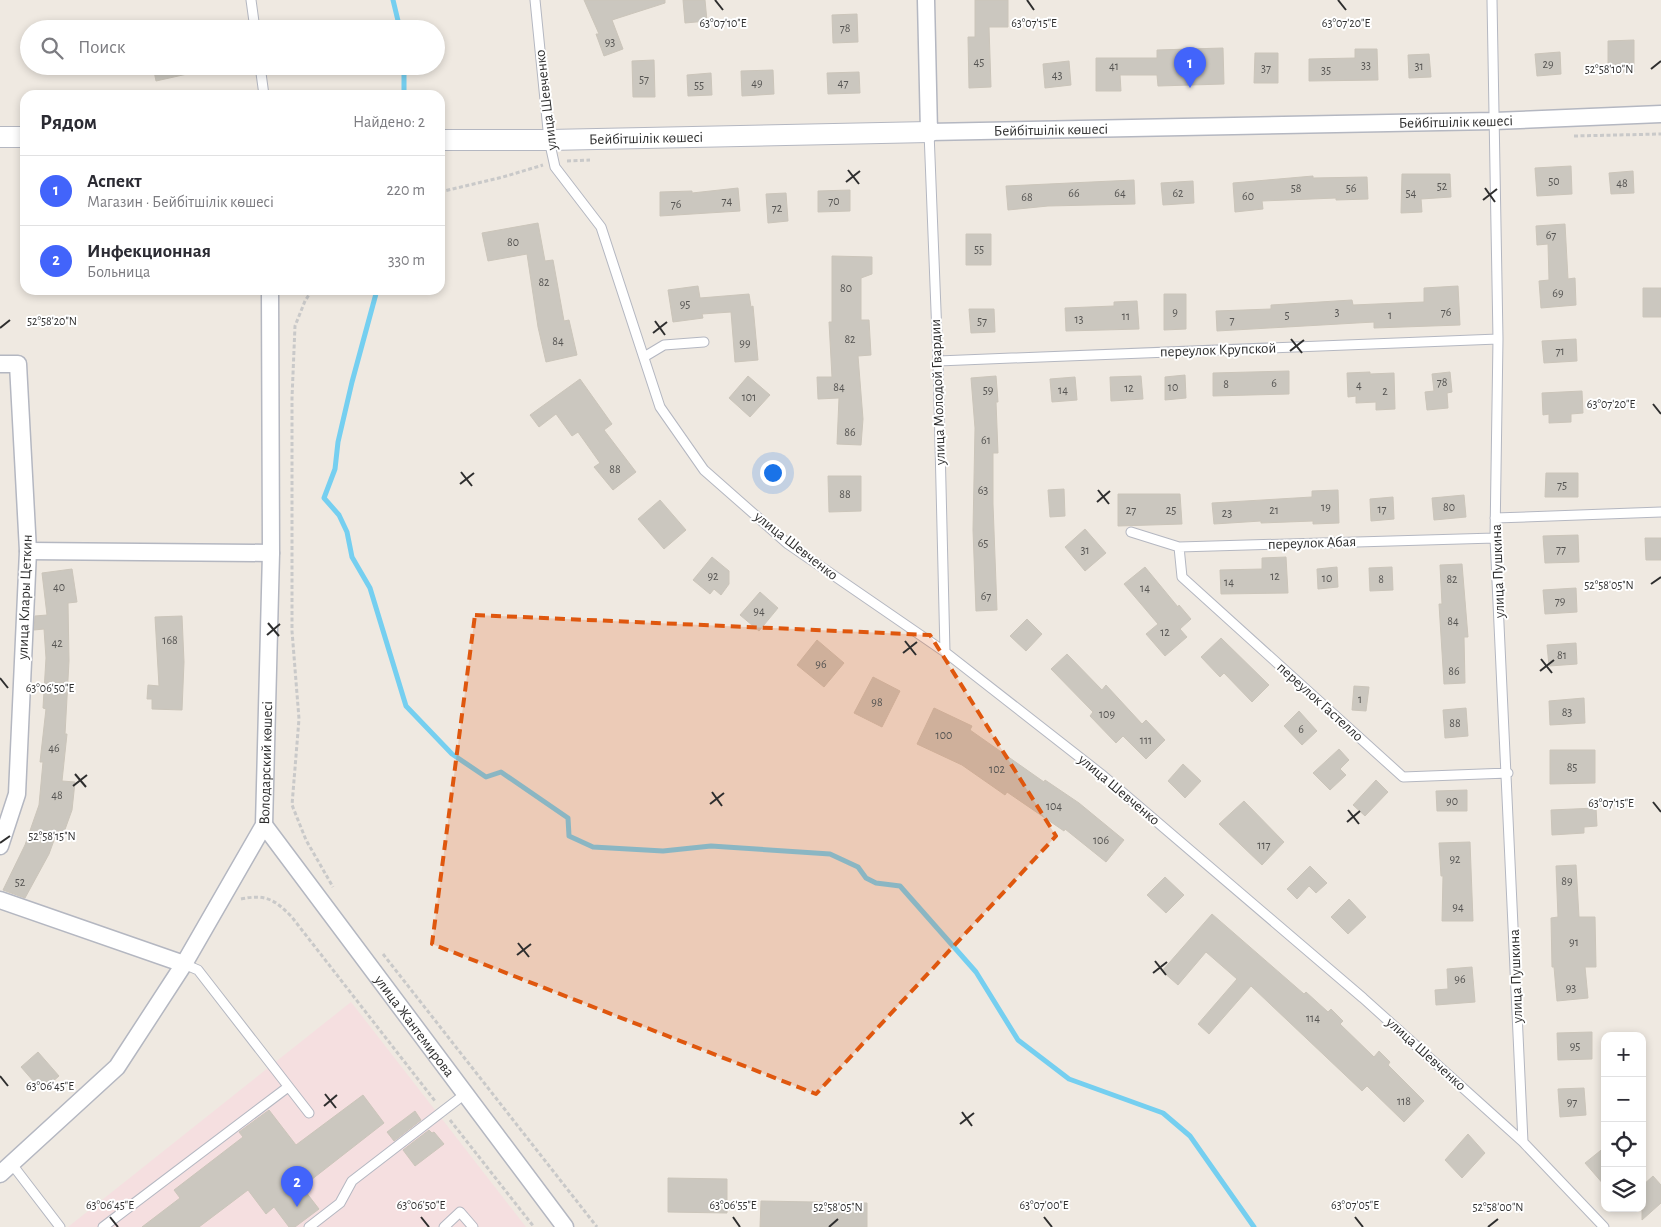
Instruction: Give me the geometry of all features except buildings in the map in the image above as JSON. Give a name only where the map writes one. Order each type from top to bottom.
[{"type":"street","points":[[926,0],[929,132]]},
{"type":"street","name":"Бейбітшілік көшесі","points":[[445,140],[549,140],[1494,121],[1661,114]]},
{"type":"street","points":[[0,137],[20,137]]},
{"type":"street","name":"Володарский көшесі","points":[[6,1168],[117,1067],[184,964],[264,825],[270,553],[270,295]]},
{"type":"street","name":"улица Клары Цеткин","points":[[0,364],[18,364],[28,551],[17,794],[0,846]]},
{"type":"street","points":[[28,551],[270,553]]},
{"type":"street","name":"улица Жантемирова","points":[[264,825],[564,1227]]},
{"type":"street","points":[[0,900],[184,964]]},
{"type":"lane","points":[[251,0],[254,20]]},
{"type":"lane","name":"улица Шевченко","points":[[535,0],[549,140],[556,171],[601,227],[660,407],[704,470],[788,544],[945,652],[1100,774],[1363,998],[1523,1142],[1604,1227]]},
{"type":"lane","name":"улица Пушкина","points":[[1492,0],[1498,339],[1495,518],[1508,773],[1523,1142]]},
{"type":"lane","points":[[261,75],[263,90]]},
{"type":"lane","name":"улица Молодой Гвардии","points":[[929,132],[938,362],[945,652]]},
{"type":"lane","name":"переулок Крупской","points":[[938,362],[1498,339]]},
{"type":"lane","points":[[644,357],[664,346],[704,342]]},
{"type":"lane","points":[[1495,518],[1661,512]]},
{"type":"lane","name":"переулок Абая","points":[[1131,532],[1179,547],[1496,538]]},
{"type":"lane","name":"переулок Гастелло","points":[[1179,547],[1182,577],[1403,777],[1508,773]]},
{"type":"lane","points":[[184,964],[198,970],[309,1113]]},
{"type":"lane","points":[[103,1227],[288,1087]]},
{"type":"lane","points":[[310,1227],[340,1203],[352,1181],[465,1094]]},
{"type":"lane","points":[[6,1168],[60,1227]]},
{"type":"lane","points":[[444,1227],[460,1212],[474,1227]]},
{"type":"path","points":[[445,191],[554,162],[584,160]]},
{"type":"path","points":[[309,295],[295,326],[292,398],[292,631],[299,719],[292,805],[306,840],[337,894]]},
{"type":"path","points":[[219,902],[247,898],[274,900],[291,916],[534,1227]]},
{"type":"path","points":[[378,946],[597,1227]]},
{"type":"highlighted area","points":[[475,615],[930,635],[1056,836],[816,1094],[432,944]]},
{"type":"shaded area","points":[[351,1002],[526,1227],[68,1227]]},
{"type":"waterway","points":[[393,0],[398,20]]},
{"type":"waterway","points":[[404,75],[404,90]]},
{"type":"waterway","points":[[376,295],[352,382],[338,442],[335,469],[324,498],[339,515],[347,532],[352,557],[370,588],[406,706],[452,754],[486,777],[501,772],[568,818],[569,836],[593,847],[663,851],[711,846],[830,854],[858,867],[866,878],[876,883],[900,886],[976,972],[1018,1040],[1069,1079],[1163,1113],[1190,1136],[1254,1227]]},
{"type":"place","name":"Аспект","points":[[1190,88]]},
{"type":"place","name":"Инфекционная","points":[[297,1207]]}]
